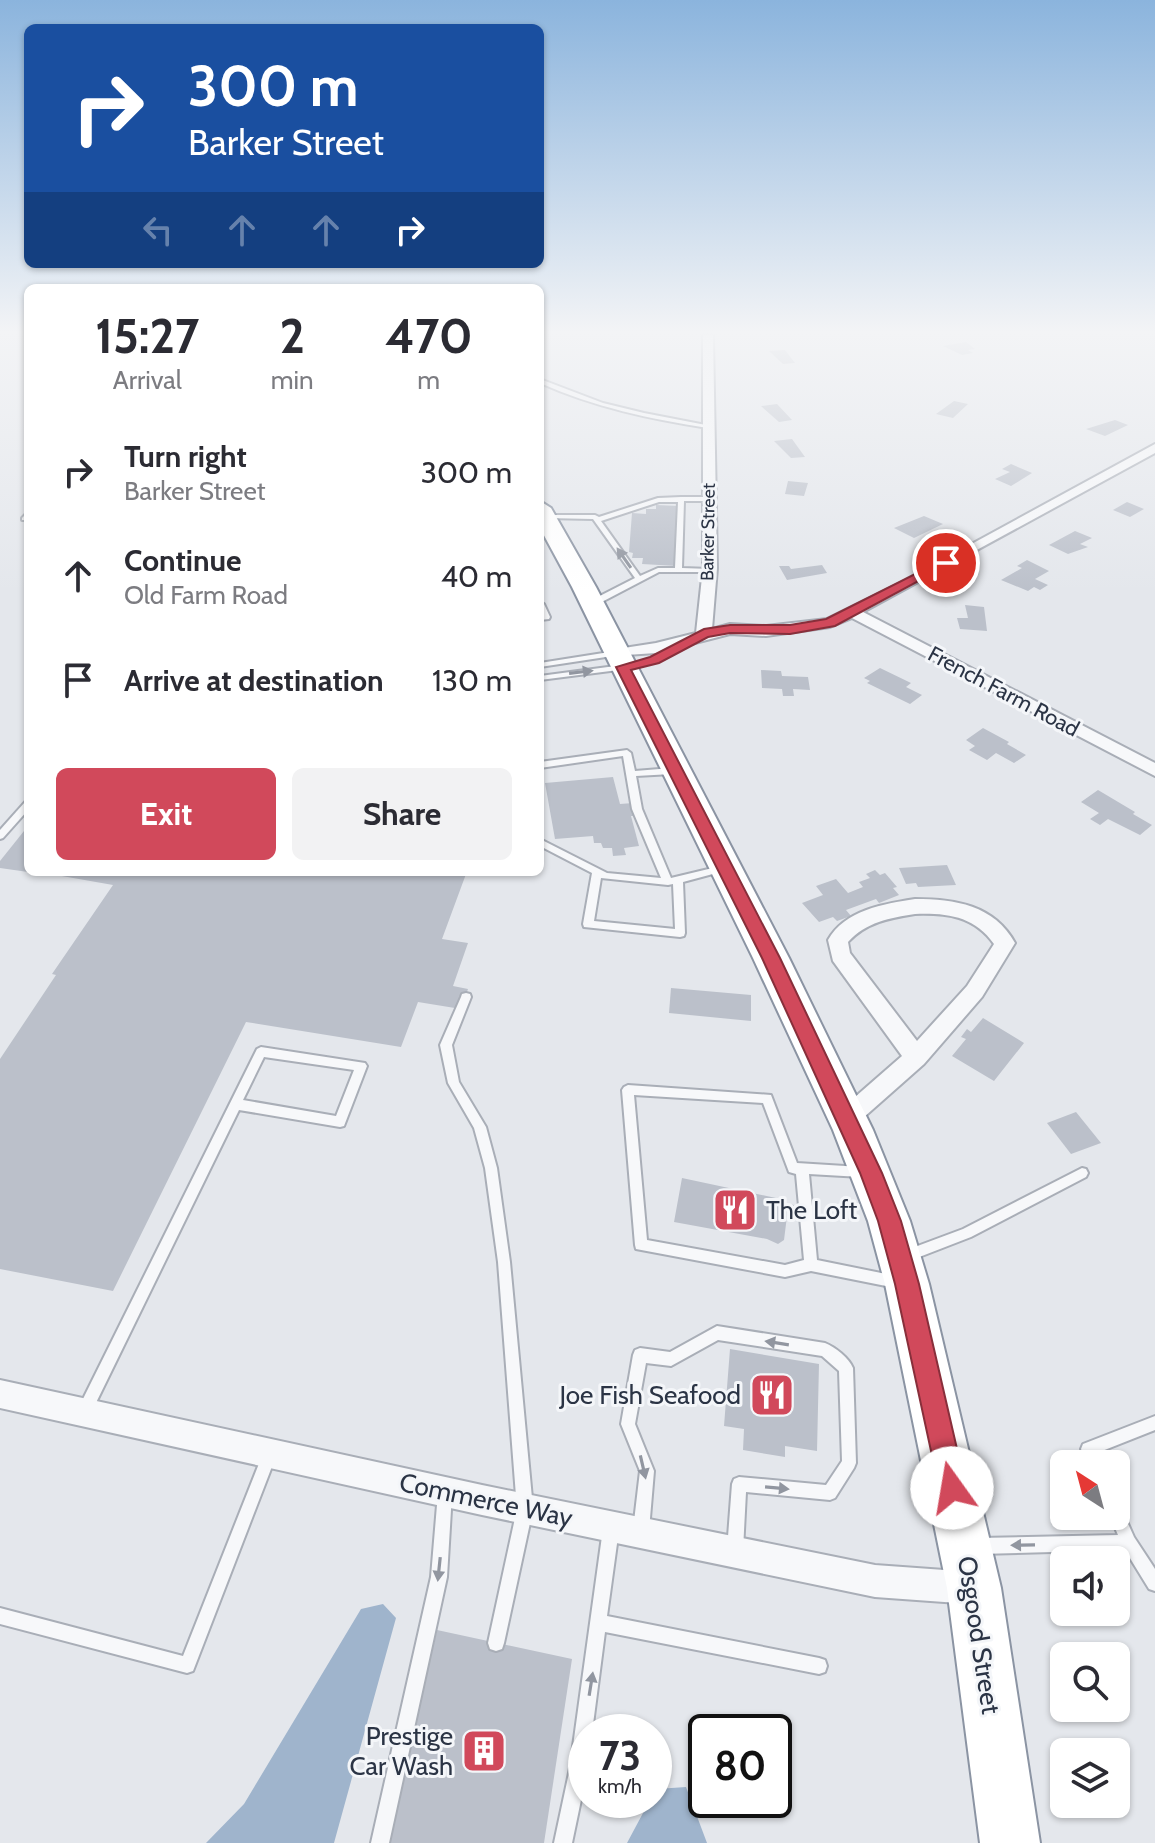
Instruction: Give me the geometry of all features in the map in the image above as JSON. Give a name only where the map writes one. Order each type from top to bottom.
[{"type":"highway","name":"Osgood Street","points":[[544,514],[593,603],[725,868],[871,1173],[903,1271],[974,1588],[1010,1843]]},
{"type":"street","name":"Barker Street","points":[[704,633],[710,571],[708,421]]},
{"type":"street","points":[[620,660],[654,660],[704,633],[730,629],[766,631],[812,627],[853,613],[1155,448]]},
{"type":"street","name":"French Farm Road","points":[[853,613],[1155,770]]},
{"type":"street","points":[[847,1118],[916,1057],[991,971],[1005,943],[998,930],[982,917],[947,908],[911,905],[852,924],[838,940],[840,955],[916,1057]]},
{"type":"street","name":"Commerce Way","points":[[0,1394],[525,1509],[875,1581],[974,1588]]},
{"type":"lane","points":[[672,421],[708,426]]},
{"type":"lane","points":[[678,569],[681,499]]},
{"type":"lane","points":[[597,520],[658,500],[709,499]]},
{"type":"lane","points":[[544,512],[595,517],[639,579]]},
{"type":"lane","points":[[593,603],[658,570],[710,571]]},
{"type":"lane","points":[[544,665],[620,660]]},
{"type":"lane","points":[[544,677],[620,660]]},
{"type":"lane","points":[[544,764],[627,753],[637,809],[673,880],[680,933],[588,924],[597,872]]},
{"type":"lane","points":[[630,774],[676,770]]},
{"type":"lane","points":[[0,836],[24,809]]},
{"type":"lane","points":[[544,844],[605,876],[673,880],[725,868]]},
{"type":"lane","points":[[466,997],[446,1045],[454,1083],[480,1127],[491,1168],[504,1262],[525,1509],[496,1643]]},
{"type":"lane","points":[[84,1412],[235,1104],[261,1052],[361,1066],[340,1122],[235,1104]]},
{"type":"lane","points":[[871,1173],[793,1168],[767,1098],[628,1090],[641,1245],[785,1271],[811,1265],[903,1271],[967,1233],[1082,1173]]},
{"type":"lane","points":[[802,1168],[811,1265]]},
{"type":"lane","points":[[641,1532],[647,1471],[628,1424],[640,1355],[671,1359],[717,1333],[825,1350],[846,1368],[849,1463],[830,1493],[739,1484],[735,1552]]},
{"type":"lane","points":[[1088,1450],[1155,1423]]},
{"type":"lane","points":[[0,1616],[187,1665],[271,1453]]},
{"type":"lane","points":[[380,1843],[439,1577],[445,1491]]},
{"type":"lane","points":[[563,1843],[579,1768],[612,1526]]},
{"type":"lane","points":[[1124,1530],[1155,1583]]},
{"type":"lane","points":[[965,1546],[1129,1542]]},
{"type":"lane","points":[[600,1623],[819,1666]]},
{"type":"water","points":[[383,1604],[396,1618],[334,1843],[206,1843],[244,1804],[361,1609]]},
{"type":"water","points":[[686,1787],[688,1818],[698,1818],[707,1843],[627,1843],[640,1818],[672,1818],[672,1788]]},
{"type":"building","points":[[1112,421],[1128,425],[1105,436],[1086,429]]},
{"type":"building","points":[[792,439],[805,457],[791,458],[774,441]]},
{"type":"building","points":[[1011,464],[1032,473],[1011,486],[995,479],[1010,472],[1002,469]]},
{"type":"building","points":[[788,481],[808,483],[804,496],[785,494]]},
{"type":"building","points":[[1127,502],[1144,509],[1130,517],[1113,510]]},
{"type":"building","points":[[656,505],[679,506],[677,566],[642,564],[643,558],[632,558],[633,553],[629,552],[632,513],[646,514],[646,509],[656,509]]},
{"type":"building","points":[[924,516],[943,524],[914,538],[894,528]]},
{"type":"building","points":[[1075,531],[1092,538],[1080,544],[1088,547],[1068,554],[1049,545]]},
{"type":"building","points":[[1027,560],[1049,571],[1035,579],[1048,585],[1040,590],[1034,587],[1028,591],[1001,580],[1022,568],[1017,566]]},
{"type":"building","points":[[822,565],[827,573],[787,580],[779,566],[789,566],[791,569]]},
{"type":"building","points":[[965,605],[984,607],[987,631],[960,629],[957,618],[968,618]]},
{"type":"building","points":[[880,668],[911,683],[906,687],[922,695],[910,704],[867,683],[870,681],[864,678]]},
{"type":"building","points":[[761,670],[781,671],[782,676],[808,677],[810,690],[793,689],[794,696],[783,696],[782,689],[762,688]]},
{"type":"building","points":[[983,728],[1026,755],[1014,763],[996,753],[987,760],[969,750],[975,746],[966,740]]},
{"type":"building","points":[[613,777],[620,804],[633,803],[637,816],[631,816],[639,846],[624,848],[626,855],[613,856],[612,848],[603,848],[601,843],[594,843],[593,836],[555,839],[545,783]]},
{"type":"building","points":[[1098,790],[1152,825],[1140,835],[1108,819],[1100,825],[1090,819],[1099,813],[1081,802]]},
{"type":"building","points":[[24,831],[24,871],[0,868],[0,861]]},
{"type":"building","points":[[947,865],[956,885],[918,887],[916,883],[906,884],[899,868]]},
{"type":"building","points":[[875,870],[880,875],[885,873],[897,887],[893,888],[899,895],[879,903],[876,899],[846,910],[851,916],[837,921],[833,917],[819,922],[802,903],[823,895],[816,886],[836,879],[848,893],[863,887],[859,882],[870,878],[866,874]]},
{"type":"building","points":[[62,876],[465,876],[442,939],[468,943],[453,986],[468,989],[461,1009],[418,1002],[401,1047],[246,1022],[113,1291],[0,1269],[0,1059],[56,975],[52,974],[113,885]]},
{"type":"building","points":[[671,988],[751,995],[751,1021],[669,1013]]},
{"type":"building","points":[[983,1018],[1024,1043],[994,1081],[952,1056],[966,1039],[961,1037],[967,1029],[971,1032]]},
{"type":"building","points":[[1076,1112],[1101,1143],[1071,1154],[1047,1123]]},
{"type":"building","name":"The Loft","points":[[682,1178],[776,1198],[776,1201],[794,1205],[793,1217],[787,1216],[784,1240],[778,1244],[767,1239],[674,1222]]},
{"type":"building","name":"Joe Fish Seafood","points":[[730,1349],[819,1364],[817,1451],[785,1446],[785,1457],[743,1450],[744,1429],[724,1426]]},
{"type":"building","name":"Prestige Car Wash","points":[[437,1630],[572,1659],[544,1843],[389,1843]]},
{"type":"place","name":"The Loft","points":[[735,1210]]},
{"type":"place","name":"Joe Fish Seafood","points":[[772,1395]]},
{"type":"place","name":"Prestige Car Wash","points":[[484,1751]]},
{"type":"route","points":[[946,563],[830,623],[766,631],[730,629],[704,633],[654,660],[623,667],[771,958],[871,1173],[907,1284],[952,1488]]}]
